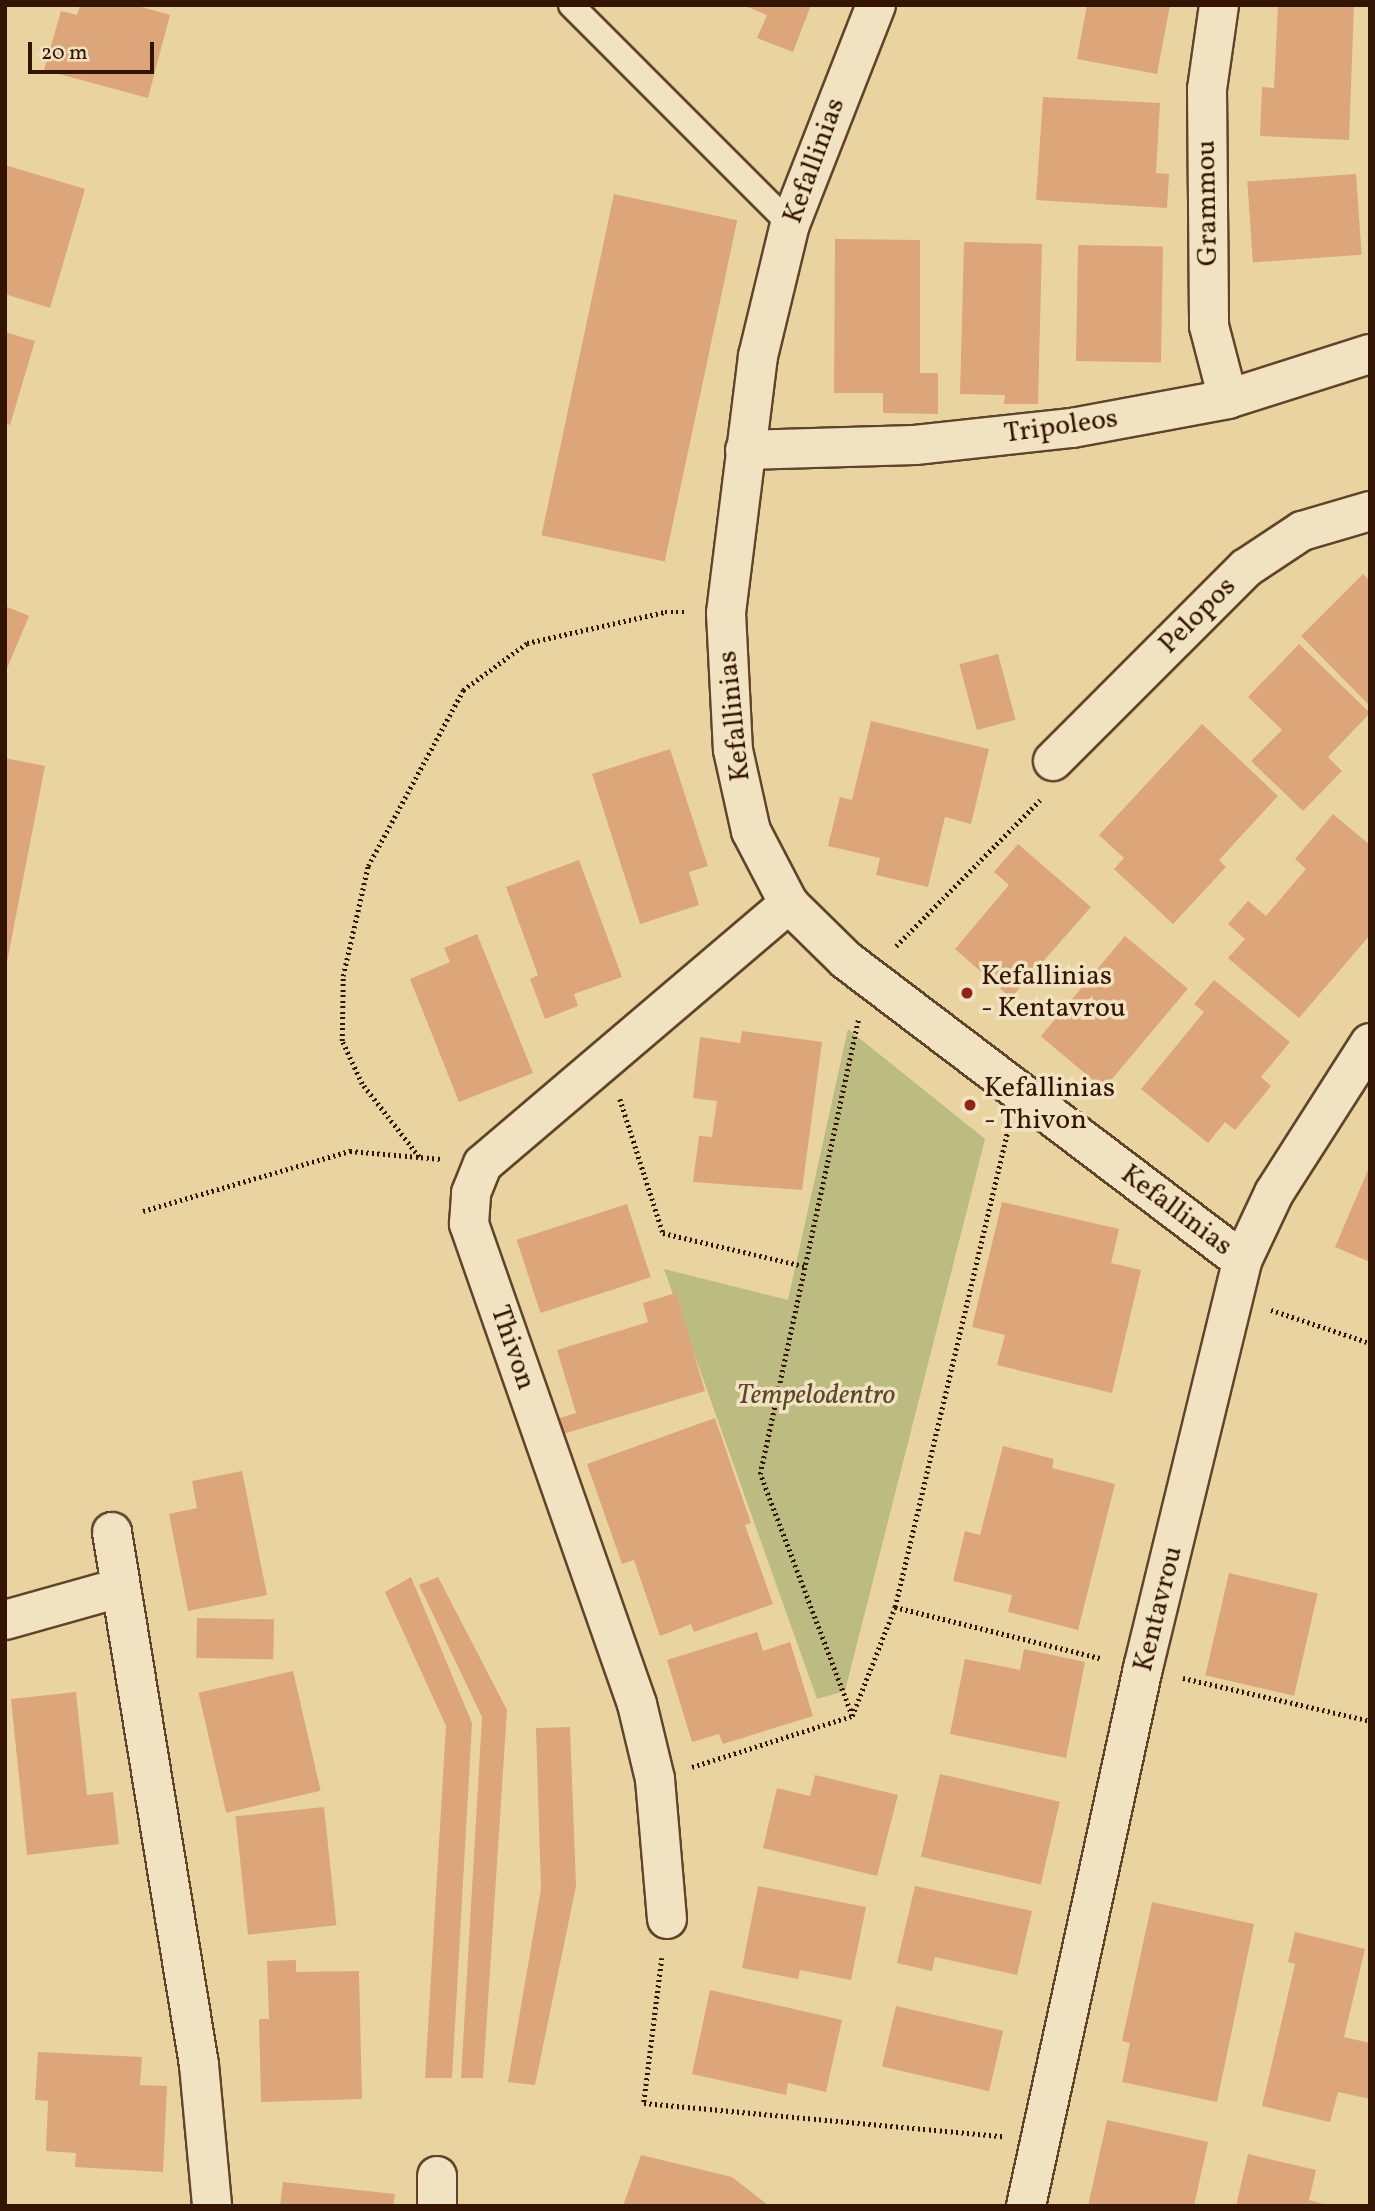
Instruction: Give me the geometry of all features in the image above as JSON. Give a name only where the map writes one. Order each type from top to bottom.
[{"type":"street","name":"Kefallinias","points":[[876,5],[790,224],[758,356],[726,613],[733,750],[751,831],[789,904],[867,976],[1017,1091],[1238,1279]]},
{"type":"street","name":"Grammou","points":[[1219,5],[1207,89],[1209,326],[1228,399]]},
{"type":"street","name":"Tripoleos","points":[[745,450],[915,445],[1072,428],[1228,399],[1370,354]]},
{"type":"street","name":"Pelopos","points":[[1054,761],[1246,568],[1302,531],[1370,511]]},
{"type":"street","name":"Thivon","points":[[667,1919],[655,1779],[637,1704],[469,1224],[471,1193],[483,1164],[789,904]]},
{"type":"street","name":"Kentavrou","points":[[1026,2206],[1143,1668],[1238,1279],[1274,1193],[1370,1043]]},
{"type":"street","points":[[112,1532],[119,1588],[199,2065],[212,2206]]},
{"type":"street","points":[[5,1620],[119,1588]]},
{"type":"lane","points":[[572,5],[790,224]]},
{"type":"path","points":[[419,1157],[362,1084],[342,1041],[343,976],[368,866],[463,690],[527,643],[665,612],[726,613]]},
{"type":"path","points":[[852,1716],[760,1474],[867,976],[1062,777],[1054,761]]},
{"type":"path","points":[[607,1059],[663,1233],[805,1266]]},
{"type":"path","points":[[852,1716],[895,1607],[1017,1091]]},
{"type":"path","points":[[143,1211],[350,1151],[483,1164]]},
{"type":"path","points":[[1238,1279],[1370,1343]]},
{"type":"path","points":[[655,1779],[852,1716]]},
{"type":"path","points":[[667,1919],[644,2103],[1041,2139]]},
{"type":"green space","name":"Tempelodentro","points":[[848,1029],[985,1139],[845,1691],[817,1699],[664,1269],[788,1300]]},
{"type":"building","points":[[80,5],[134,5],[170,15],[148,98],[44,70],[61,11],[77,15]]},
{"type":"building","points":[[743,5],[811,5],[793,52],[757,38],[767,15]]},
{"type":"building","points":[[1087,5],[1170,5],[1157,74],[1077,59]]},
{"type":"building","points":[[1278,5],[1354,5],[1349,140],[1260,136],[1262,87],[1274,88]]},
{"type":"building","points":[[1043,97],[1160,103],[1156,173],[1169,174],[1167,208],[1036,200]]},
{"type":"building","points":[[5,165],[85,189],[50,308],[5,294]]},
{"type":"building","points":[[1356,174],[1362,255],[1253,262],[1247,182]]},
{"type":"building","points":[[614,194],[737,220],[665,562],[541,535]]},
{"type":"building","points":[[835,239],[920,240],[920,373],[938,373],[938,414],[883,413],[883,393],[834,393]]},
{"type":"building","points":[[964,242],[1042,244],[1038,404],[1004,404],[1005,395],[960,394]]},
{"type":"building","points":[[1078,245],[1163,246],[1161,362],[1076,361]]},
{"type":"building","points":[[5,332],[35,341],[10,425],[5,423]]},
{"type":"building","points":[[1363,574],[1370,581],[1370,706],[1301,636]]},
{"type":"building","points":[[5,606],[29,616],[5,673]]},
{"type":"building","points":[[1299,644],[1370,713],[1328,757],[1342,771],[1303,811],[1251,761],[1282,730],[1248,697]]},
{"type":"building","points":[[998,654],[1016,720],[977,730],[959,664]]},
{"type":"building","points":[[871,721],[989,749],[971,824],[945,817],[928,887],[876,875],[880,858],[828,846],[840,797],[852,800]]},
{"type":"building","points":[[1202,724],[1278,796],[1219,860],[1226,867],[1173,924],[1114,869],[1124,858],[1099,835]]},
{"type":"building","points":[[670,749],[708,866],[689,872],[699,905],[640,924],[592,774]]},
{"type":"building","points":[[5,758],[45,766],[7,962],[5,962]]},
{"type":"building","points":[[1333,814],[1370,845],[1370,935],[1299,1018],[1228,958],[1245,939],[1228,924],[1248,901],[1266,916],[1306,869],[1295,859]]},
{"type":"building","points":[[1018,844],[1091,907],[1011,998],[955,949],[1009,885],[994,872]]},
{"type":"building","points":[[579,860],[622,977],[574,994],[578,1006],[545,1019],[530,979],[538,975],[506,887]]},
{"type":"building","points":[[477,934],[533,1073],[459,1102],[410,979],[450,962],[444,948]]},
{"type":"building","points":[[1125,936],[1188,989],[1104,1089],[1041,1036]]},
{"type":"building","points":[[1214,980],[1290,1042],[1261,1077],[1271,1086],[1235,1130],[1225,1122],[1208,1143],[1141,1089],[1204,1012],[1194,1004]]},
{"type":"building","points":[[742,1031],[822,1042],[802,1190],[693,1182],[699,1136],[712,1137],[717,1101],[693,1098],[700,1037],[740,1043]]},
{"type":"building","points":[[1368,1170],[1370,1171],[1370,1262],[1335,1247]]},
{"type":"building","points":[[1002,1202],[1119,1229],[1111,1263],[1141,1270],[1112,1393],[997,1365],[1005,1335],[972,1327]]},
{"type":"building","points":[[627,1204],[651,1277],[540,1313],[517,1240]]},
{"type":"building","points":[[676,1293],[705,1391],[563,1434],[559,1418],[576,1413],[557,1350],[648,1322],[643,1303]]},
{"type":"building","points":[[715,1418],[751,1523],[745,1525],[773,1604],[694,1632],[691,1624],[660,1636],[634,1560],[622,1564],[587,1464]]},
{"type":"building","points":[[1003,1446],[1054,1459],[1052,1468],[1115,1484],[1078,1630],[1008,1612],[1012,1595],[953,1581],[965,1531],[980,1535]]},
{"type":"building","points":[[242,1471],[267,1595],[188,1611],[169,1514],[197,1508],[192,1481]]},
{"type":"building","points":[[1229,1573],[1318,1593],[1294,1696],[1205,1675]]},
{"type":"building","points":[[411,1577],[472,1723],[452,2078],[425,2078],[446,1726],[385,1592]]},
{"type":"building","points":[[438,1577],[507,1710],[483,2078],[461,2078],[482,1717],[419,1585]]},
{"type":"building","points":[[197,1618],[274,1619],[273,1659],[196,1658]]},
{"type":"building","points":[[757,1632],[763,1651],[790,1642],[813,1716],[723,1744],[719,1734],[692,1742],[667,1660]]},
{"type":"building","points":[[1024,1649],[1085,1662],[1066,1758],[950,1734],[965,1659],[1020,1670]]},
{"type":"building","points":[[293,1671],[321,1791],[226,1813],[198,1693]]},
{"type":"building","points":[[76,1692],[87,1795],[113,1792],[119,1844],[27,1855],[11,1699]]},
{"type":"building","points":[[570,1727],[576,1886],[535,2085],[508,2082],[541,1889],[536,1728]]},
{"type":"building","points":[[940,1774],[1060,1802],[1041,1884],[921,1857]]},
{"type":"building","points":[[815,1775],[898,1795],[877,1876],[763,1848],[777,1788],[810,1796]]},
{"type":"building","points":[[324,1807],[336,1925],[248,1935],[235,1816]]},
{"type":"building","points":[[758,1886],[866,1907],[851,1980],[800,1970],[798,1979],[742,1968]]},
{"type":"building","points":[[915,1886],[1032,1911],[1017,1975],[935,1957],[932,1971],[897,1963]]},
{"type":"building","points":[[1152,1902],[1254,1924],[1217,2102],[1122,2082],[1130,2043],[1122,2041]]},
{"type":"building","points":[[1295,1932],[1365,1949],[1344,2037],[1370,2043],[1370,2099],[1338,2092],[1330,2122],[1262,2106],[1295,1964],[1288,1962]]},
{"type":"building","points":[[296,1960],[296,1972],[359,1971],[362,2099],[261,2102],[259,2019],[269,2019],[267,1961]]},
{"type":"building","points":[[710,1990],[842,2020],[826,2092],[788,2083],[786,2095],[692,2074]]},
{"type":"building","points":[[896,2006],[1003,2031],[989,2091],[882,2066]]},
{"type":"building","points":[[38,2052],[142,2057],[140,2085],[167,2086],[163,2172],[75,2167],[76,2153],[46,2151],[48,2101],[35,2100]]},
{"type":"building","points":[[1107,2120],[1208,2142],[1194,2206],[1088,2206]]},
{"type":"building","points":[[1248,2154],[1316,2170],[1309,2200],[1331,2206],[1236,2206]]},
{"type":"building","points":[[641,2155],[732,2177],[769,2206],[623,2206]]},
{"type":"building","points":[[283,2182],[395,2194],[393,2206],[280,2206]]},
{"type":"place","name":"Kefallinias - Kentavrou","points":[[967,993]]},
{"type":"place","name":"Kefallinias - Thivon","points":[[970,1105]]}]
